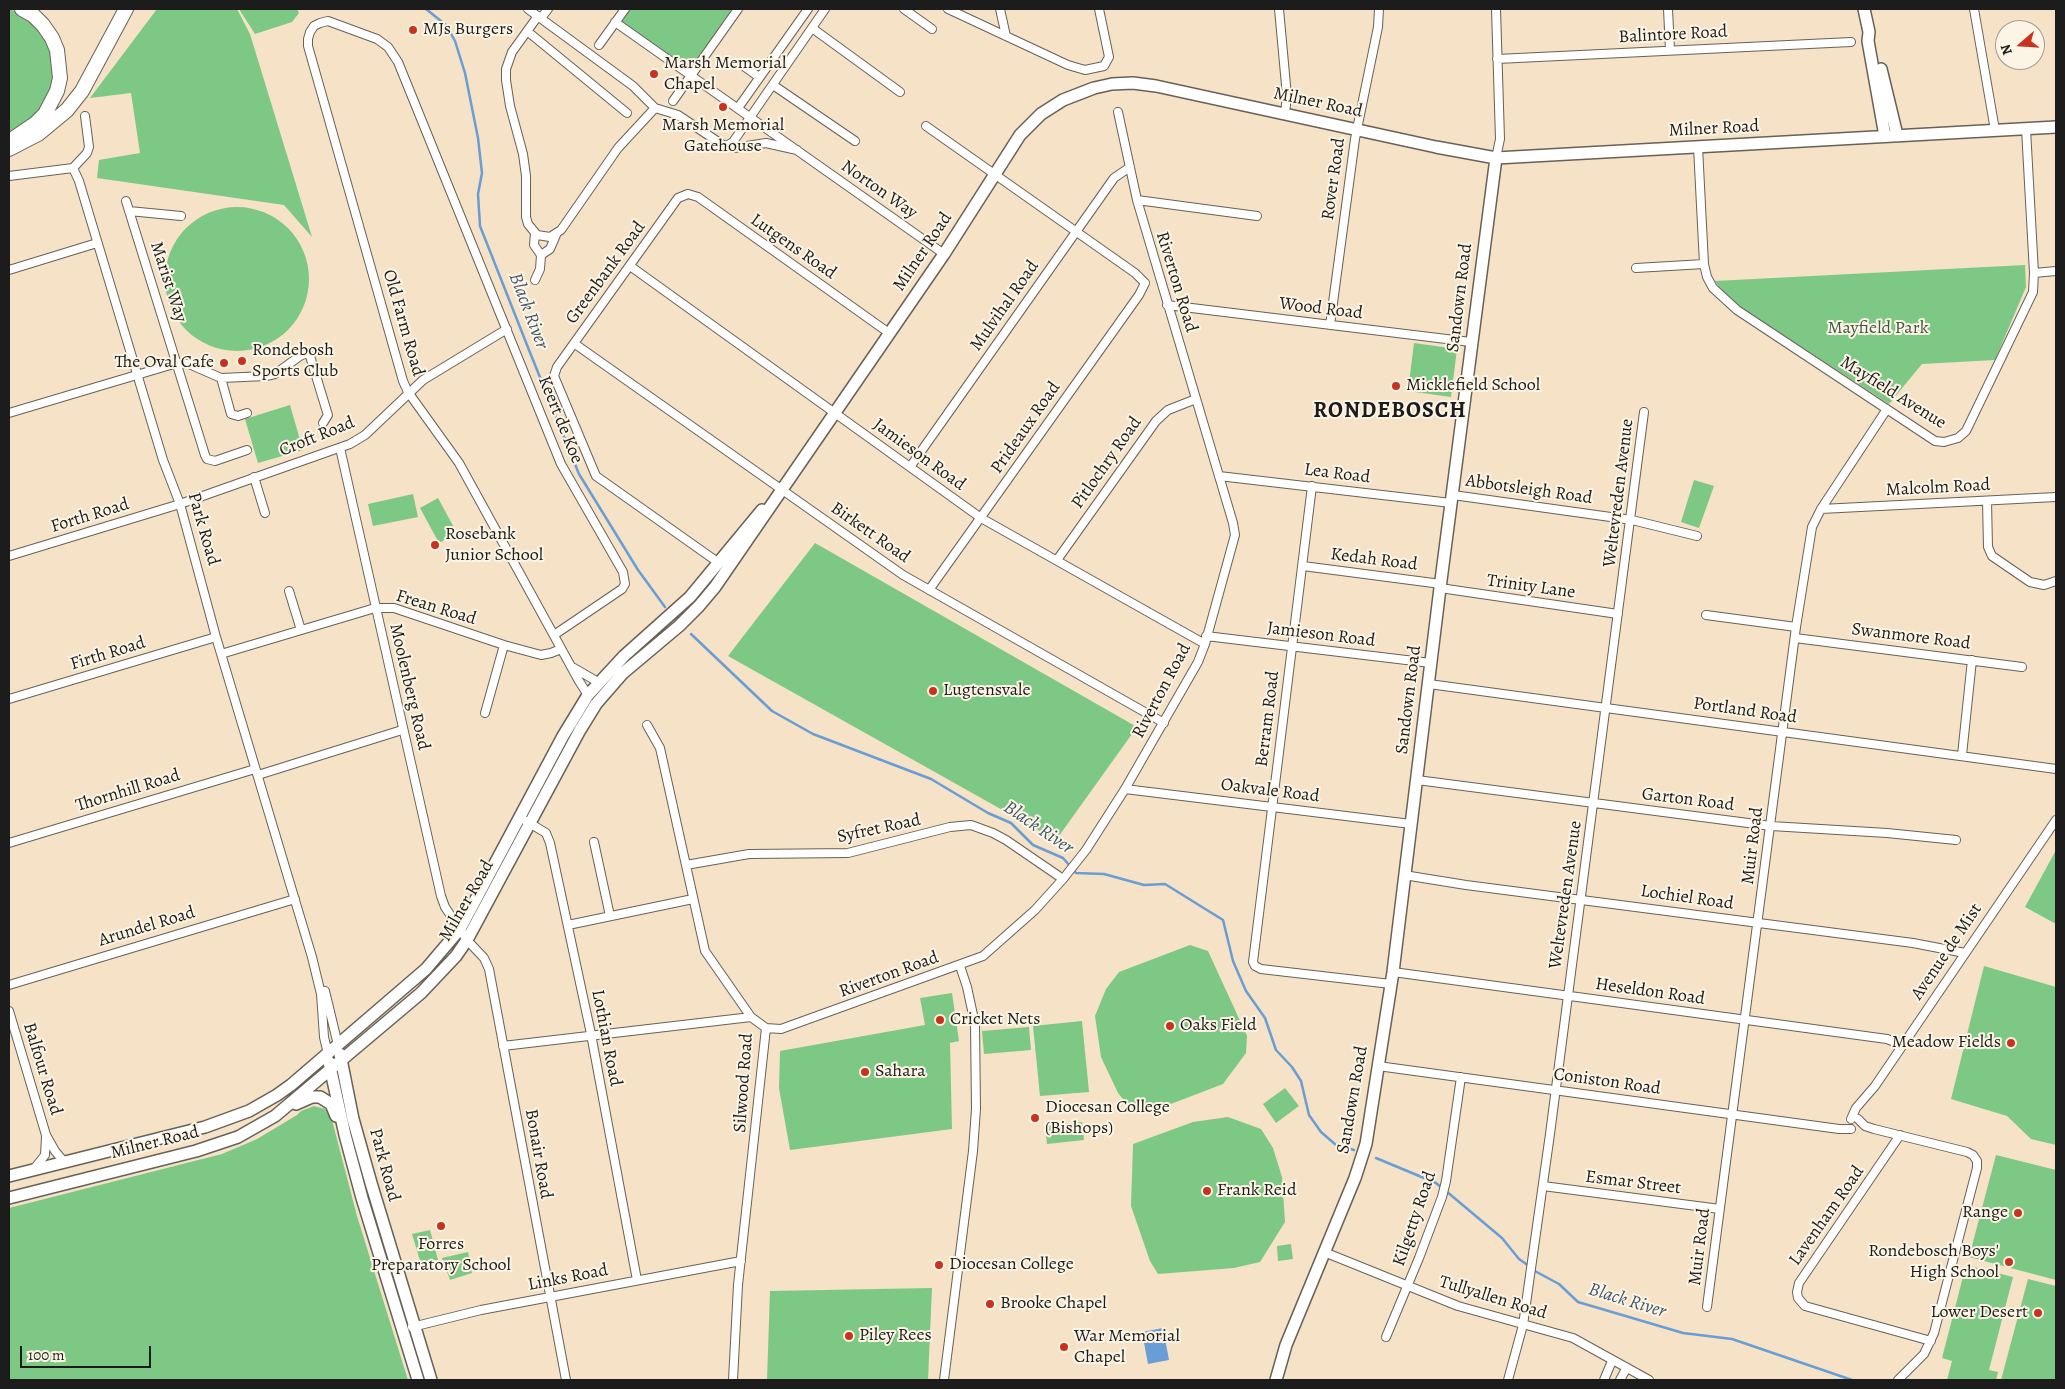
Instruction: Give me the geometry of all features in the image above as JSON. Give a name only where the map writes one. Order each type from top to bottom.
[{"type":"highway","points":[[9,140],[25,132],[45,114],[57,91],[60,78],[57,50],[52,38],[38,20],[22,9]]},
{"type":"highway","points":[[9,149],[38,134],[53,123],[75,100],[126,9]]},
{"type":"main road","points":[[1864,9],[1885,136]]},
{"type":"main road","points":[[1869,32],[1874,40],[1897,135]]},
{"type":"main road","name":"Milner Road","points":[[9,1198],[214,1146],[238,1137],[275,1116],[374,1034],[420,993],[456,956],[467,940],[580,730],[596,704],[623,673],[699,606],[758,527],[779,492],[944,254],[1020,135],[1034,121],[1063,100],[1103,86],[1133,83],[1156,86],[1444,149],[1496,158],[1897,135],[2056,128]]},
{"type":"main road","name":"Sandown Road","points":[[1276,1380],[1286,1345],[1366,1144],[1393,972],[1440,586],[1496,158]]},
{"type":"main road","name":"Milner Road","points":[[9,1176],[205,1127],[249,1111],[277,1096],[426,969],[460,929],[570,723],[598,682],[690,597],[751,522],[779,492]]},
{"type":"main road","name":"Park Road","points":[[338,1045],[362,1151],[431,1380]]},
{"type":"main road","name":"Park Road","points":[[328,1054],[345,1136],[418,1380]]},
{"type":"main road","points":[[275,1116],[306,1098],[320,1097],[331,1104],[345,1136]]},
{"type":"street","points":[[528,9],[633,86],[655,108],[678,115],[718,143],[734,148],[766,143],[797,150]]},
{"type":"street","points":[[548,9],[527,31],[508,60],[506,80],[510,106],[523,154],[528,224],[535,233],[543,238],[556,235]]},
{"type":"street","points":[[599,45],[625,9]]},
{"type":"street","points":[[673,101],[738,9]]},
{"type":"street","points":[[738,108],[808,9]]},
{"type":"street","points":[[726,146],[733,142],[824,9]]},
{"type":"street","points":[[904,9],[932,29]]},
{"type":"street","points":[[948,9],[1068,65],[1085,70],[1099,68],[1107,62],[1109,57],[1099,9]]},
{"type":"street","points":[[1000,9],[1006,36]]},
{"type":"street","points":[[1279,9],[1287,96],[1285,113]]},
{"type":"street","name":"Rover Road","points":[[1330,325],[1357,129],[1378,27],[1379,9]]},
{"type":"street","name":"Sandown Road","points":[[1496,9],[1500,139],[1496,158]]},
{"type":"street","points":[[1668,9],[1670,50]]},
{"type":"street","points":[[1974,9],[1995,130]]},
{"type":"street","name":"Keert de Koe","points":[[328,21],[377,39],[388,47],[398,62],[561,464],[625,577],[625,584],[617,593],[554,635]]},
{"type":"street","name":"Old Farm Road","points":[[328,21],[314,26],[308,39],[308,46],[400,372],[408,392],[459,463],[588,696]]},
{"type":"street","name":"Norton Way","points":[[615,22],[944,254]]},
{"type":"street","points":[[812,28],[900,92]]},
{"type":"street","points":[[527,31],[627,113]]},
{"type":"street","name":"Balintore Road","points":[[1497,59],[1851,42]]},
{"type":"street","points":[[745,67],[759,77]]},
{"type":"street","points":[[773,85],[855,141]]},
{"type":"street","points":[[541,255],[550,249],[556,235],[618,148],[655,108]]},
{"type":"street","name":"Riverton Road","points":[[766,1028],[781,1029],[960,966],[992,950],[1035,910],[1080,857],[1164,723],[1191,676],[1206,640],[1235,535],[1233,523],[1159,279],[1137,200],[1118,112]]},
{"type":"street","points":[[9,176],[73,168],[87,153],[89,146],[85,116]]},
{"type":"street","points":[[926,126],[1135,273],[1145,283],[1159,279]]},
{"type":"street","name":"Mayfield Avenue","points":[[1698,147],[1704,264],[1710,283],[1728,303],[1887,409],[1935,440],[1952,441],[1962,436],[1976,413],[2030,298],[2034,285],[2026,129]]},
{"type":"street","points":[[736,137],[742,146]]},
{"type":"street","name":"Mulvihal Road","points":[[910,467],[1114,178],[1130,167]]},
{"type":"street","name":"Park Road","points":[[73,168],[79,181],[163,460],[180,504],[216,637],[312,957],[321,994],[324,1038],[328,1054]]},
{"type":"street","name":"Lutgens Road","points":[[678,198],[688,194],[698,197],[889,333]]},
{"type":"street","name":"Greenbank Road","points":[[678,198],[557,367],[554,376],[596,476],[719,563]]},
{"type":"street","points":[[1137,200],[1256,216]]},
{"type":"street","name":"Marist Way","points":[[126,201],[207,459],[215,461],[247,450]]},
{"type":"street","name":"Marist Way","points":[[129,211],[181,216]]},
{"type":"street","points":[[535,233],[534,245],[541,255],[540,269],[535,280]]},
{"type":"street","points":[[9,270],[97,243]]},
{"type":"street","points":[[1636,268],[1704,264]]},
{"type":"street","name":"Jamieson Road","points":[[630,266],[981,518],[1206,640],[1292,646],[1431,663]]},
{"type":"street","points":[[2034,272],[2056,271]]},
{"type":"street","name":"Prideaux Road","points":[[929,590],[1145,283]]},
{"type":"street","name":"Wood Road","points":[[1168,305],[1471,342]]},
{"type":"street","name":"Croft Road","points":[[180,504],[340,448],[365,435],[408,392],[423,380],[507,329]]},
{"type":"street","name":"Birkett Road","points":[[575,344],[779,492],[903,575],[1164,723]]},
{"type":"street","points":[[9,413],[177,363],[189,364],[221,378],[271,375],[307,353],[310,356],[327,412],[327,418],[323,423]]},
{"type":"street","points":[[221,378],[231,414],[238,416],[247,413]]},
{"type":"street","name":"Pitlochry Road","points":[[1057,560],[1156,421],[1168,410],[1196,398]]},
{"type":"street","name":"Muir Road","points":[[1707,1307],[1784,732],[1796,627],[1812,527],[1820,509],[1887,409]]},
{"type":"street","name":"Weltevreden Avenue","points":[[1508,1380],[1523,1325],[1543,1186],[1632,520],[1644,412]]},
{"type":"street","name":"Moolenberg Road","points":[[340,448],[440,896],[467,940]]},
{"type":"street","name":"Lea Road","points":[[1219,476],[1452,499]]},
{"type":"street","points":[[254,477],[265,513]]},
{"type":"street","name":"Berram Road","points":[[1312,486],[1254,955],[1255,966],[1261,969],[1391,984]]},
{"type":"street","name":"Malcolm Road","points":[[1820,509],[2056,497]]},
{"type":"street","name":"Abbotsleigh Road","points":[[1452,499],[1632,520],[1696,536]]},
{"type":"street","points":[[1987,501],[1988,547],[1992,556],[2030,582],[2044,585],[2056,581]]},
{"type":"street","name":"Forth Road","points":[[9,556],[180,504]]},
{"type":"street","name":"Kedah Road","points":[[1303,566],[1440,586]]},
{"type":"street","name":"Trinity Lane","points":[[1440,586],[1618,614]]},
{"type":"street","points":[[289,591],[301,630]]},
{"type":"street","name":"Frean Road","points":[[221,654],[375,608],[394,608],[504,645],[540,655],[561,649]]},
{"type":"street","points":[[1706,615],[1796,627]]},
{"type":"street","name":"Firth Road","points":[[9,699],[216,637]]},
{"type":"street","name":"Swanmore Road","points":[[1795,638],[2022,667]]},
{"type":"street","points":[[485,713],[504,645]]},
{"type":"street","points":[[1962,755],[1972,660]]},
{"type":"street","name":"Old Farm Road","points":[[572,667],[598,682]]},
{"type":"street","name":"Portland Road","points":[[1429,684],[2056,769]]},
{"type":"street","name":"Silwood Road","points":[[647,725],[660,748],[707,956],[751,1017],[766,1028],[736,1305],[733,1380]]},
{"type":"street","name":"Thornhill Road","points":[[9,842],[402,730]]},
{"type":"street","name":"Garton Road","points":[[1417,780],[1771,826],[1887,833],[1956,840]]},
{"type":"street","name":"Oakvale Road","points":[[1124,789],[1411,824]]},
{"type":"street","name":"Lothian Road","points":[[520,818],[541,829],[548,836],[591,1034],[637,1280]]},
{"type":"street","name":"Avenue de Mist","points":[[1854,1124],[1856,1108],[1863,1102],[2056,820]]},
{"type":"street","name":"Syfret Road","points":[[686,865],[749,854],[848,853],[950,827],[970,825],[993,833],[1015,845],[1064,878]]},
{"type":"street","points":[[594,842],[610,916]]},
{"type":"street","name":"Lochiel Road","points":[[1404,875],[1466,885],[1939,946],[1965,953]]},
{"type":"street","name":"Arundel Road","points":[[9,985],[295,899]]},
{"type":"street","points":[[568,925],[693,899]]},
{"type":"street","name":"Bonair Road","points":[[467,940],[487,964],[566,1380]]},
{"type":"street","name":"Park Road","points":[[312,957],[328,1001],[338,1045]]},
{"type":"street","points":[[944,1380],[972,1159],[976,1109],[975,1024],[967,987],[960,966]]},
{"type":"street","name":"Heseldon Road","points":[[1393,972],[1886,1039],[1902,1045]]},
{"type":"street","name":"Balfour Road","points":[[9,1011],[46,1135],[55,1151],[65,1163]]},
{"type":"street","points":[[503,1046],[591,1034],[751,1017]]},
{"type":"street","name":"Coniston Road","points":[[1378,1066],[1832,1128],[1854,1124],[1967,1152],[1975,1157],[1977,1168],[1930,1341]]},
{"type":"street","name":"Kilgetty Road","points":[[1386,1337],[1442,1198],[1461,1077]]},
{"type":"street","name":"Balfour Road","points":[[33,1170],[45,1154],[46,1135]]},
{"type":"street","name":"Lavenham Road","points":[[1900,1135],[1799,1283],[1797,1292],[1798,1298],[1805,1306],[1930,1341]]},
{"type":"street","name":"Esmar Street","points":[[1543,1186],[1720,1209]]},
{"type":"street","name":"Tullyallen Road","points":[[1324,1252],[1458,1306],[1573,1338],[1649,1380]]},
{"type":"street","name":"Links Road","points":[[402,1330],[481,1310],[741,1262]]},
{"type":"street","points":[[1898,1380],[1924,1354],[1930,1341]]},
{"type":"street","points":[[1604,1380],[1612,1361]]},
{"type":"street","points":[[1620,1380],[1626,1369]]},
{"type":"green space","points":[[9,9],[20,13],[41,30],[54,56],[53,86],[40,112],[9,135]]},
{"type":"green space","points":[[157,9],[237,9],[250,34],[312,237],[284,205],[97,178],[99,160],[140,153],[131,93],[90,98]]},
{"type":"green space","points":[[239,9],[297,9],[299,13],[292,22],[255,34]]},
{"type":"green space","points":[[630,9],[732,9],[691,68],[688,69],[623,23],[622,19]]},
{"type":"green space","points":[[237,207],[265,212],[288,228],[304,251],[309,279],[304,307],[288,330],[265,346],[237,351],[209,346],[186,330],[170,307],[165,279],[170,251],[186,228],[209,212]]},
{"type":"green space","name":"Mayfield Park","points":[[2025,265],[2026,287],[1995,360],[1922,364],[1889,404],[1736,304],[1724,294],[1715,281]]},
{"type":"green space","points":[[1414,343],[1457,349],[1451,397],[1408,391]]},
{"type":"green space","points":[[290,405],[303,450],[258,463],[245,419]]},
{"type":"green space","points":[[1694,480],[1714,486],[1699,528],[1681,522]]},
{"type":"green space","points":[[413,494],[418,517],[373,526],[368,504]]},
{"type":"green space","points":[[438,498],[457,533],[439,543],[420,508]]},
{"type":"green space","name":"Lugtensvale","points":[[815,543],[1137,727],[1056,840],[728,656]]},
{"type":"green space","points":[[2056,850],[2056,924],[2025,907]]},
{"type":"green space","name":"Oaks Field","points":[[1190,945],[1208,951],[1247,1036],[1246,1053],[1223,1084],[1163,1107],[1127,1104],[1118,1093],[1101,1057],[1095,1016],[1106,989],[1119,972]]},
{"type":"green space","name":"Meadow Fields","points":[[1984,966],[2056,987],[2056,1145],[2031,1139],[2007,1116],[1951,1099]]},
{"type":"green space","name":"Sahara","points":[[952,993],[959,1041],[950,1043],[952,1129],[790,1150],[779,1088],[780,1051],[925,1025],[920,998]]},
{"type":"green space","points":[[1082,1021],[1089,1092],[1040,1096],[1033,1026]]},
{"type":"green space","points":[[1029,1027],[1031,1050],[984,1054],[982,1031]]},
{"type":"green space","points":[[1285,1088],[1299,1106],[1276,1123],[1263,1104]]},
{"type":"green space","points":[[314,1106],[325,1109],[332,1120],[357,1216],[408,1380],[9,1380],[9,1208],[222,1154],[257,1139],[301,1111]]},
{"type":"green space","name":"Frank Reid","points":[[1228,1117],[1261,1129],[1273,1148],[1282,1177],[1285,1222],[1260,1262],[1234,1268],[1158,1274],[1150,1261],[1131,1206],[1133,1144],[1193,1122]]},
{"type":"green space","points":[[1082,1122],[1084,1140],[1047,1144],[1045,1126]]},
{"type":"green space","name":"Range","points":[[1996,1155],[2056,1170],[2056,1280],[1969,1257]]},
{"type":"green space","points":[[430,1230],[438,1260],[421,1264],[412,1234]]},
{"type":"green space","points":[[1291,1244],[1293,1259],[1278,1261],[1277,1246]]},
{"type":"green space","points":[[468,1252],[472,1273],[450,1280],[442,1258]]},
{"type":"green space","points":[[1966,1265],[2013,1277],[1989,1370],[1998,1372],[1996,1380],[1947,1380],[1952,1361],[1942,1358]]},
{"type":"green space","name":"Lower Desert","points":[[2028,1279],[2056,1286],[2056,1380],[2001,1380]]},
{"type":"green space","name":"Piley Rees","points":[[932,1288],[928,1380],[767,1380],[770,1291]]},
{"type":"water","points":[[1163,1328],[1169,1360],[1148,1364],[1142,1332]]},
{"type":"waterway","name":"Black River","points":[[426,9],[446,25],[455,41],[465,73],[478,138],[482,173],[478,194],[480,226],[529,350],[579,474],[638,570],[665,607]]},
{"type":"waterway","name":"Black River","points":[[691,634],[772,711],[813,734],[931,779],[988,813],[1011,823],[1033,845],[1063,858],[1076,873],[1104,874],[1144,885],[1165,884],[1223,920],[1233,961],[1246,991],[1265,1018],[1276,1050],[1292,1067],[1301,1081],[1309,1115],[1321,1132],[1336,1145],[1354,1150]]},
{"type":"waterway","name":"Black River","points":[[1376,1158],[1436,1183],[1442,1188]]},
{"type":"waterway","name":"Black River","points":[[1446,1191],[1502,1238],[1519,1259],[1529,1266]]},
{"type":"waterway","name":"Black River","points":[[1533,1270],[1559,1284],[1578,1302],[1683,1333],[1732,1339],[1852,1380]]},
{"type":"place","name":"MJs Burgers","points":[[413,30]]},
{"type":"place","name":"Marsh Memorial Chapel","points":[[654,74]]},
{"type":"place","name":"Marsh Memorial Gatehouse","points":[[723,107]]},
{"type":"place","name":"Rondebosh Sports Club","points":[[242,361]]},
{"type":"place","name":"The Oval Cafe","points":[[224,363]]},
{"type":"place","name":"Micklefield School","points":[[1396,386]]},
{"type":"place","name":"Rosebank Junior School","points":[[435,545]]},
{"type":"place","name":"Lugtensvale","points":[[933,691]]},
{"type":"place","name":"Cricket Nets","points":[[940,1020]]},
{"type":"place","name":"Oaks Field","points":[[1170,1026]]},
{"type":"place","name":"Meadow Fields","points":[[2011,1043]]},
{"type":"place","name":"Sahara","points":[[865,1072]]},
{"type":"place","name":"Diocesan College (Bishops)","points":[[1035,1118]]},
{"type":"place","name":"Frank Reid","points":[[1207,1191]]},
{"type":"place","name":"Range","points":[[2018,1213]]},
{"type":"place","name":"Forres Preparatory School","points":[[441,1226]]},
{"type":"place","name":"Rondebosch Boys' High School","points":[[2009,1262]]},
{"type":"place","name":"Diocesan College","points":[[939,1265]]},
{"type":"place","name":"Brooke Chapel","points":[[990,1304]]},
{"type":"place","name":"Lower Desert","points":[[2038,1313]]},
{"type":"place","name":"Piley Rees","points":[[849,1336]]},
{"type":"place","name":"War Memorial Chapel","points":[[1064,1347]]},
{"type":"district","name":"RONDEBOSCH","points":[[1390,412]]}]
